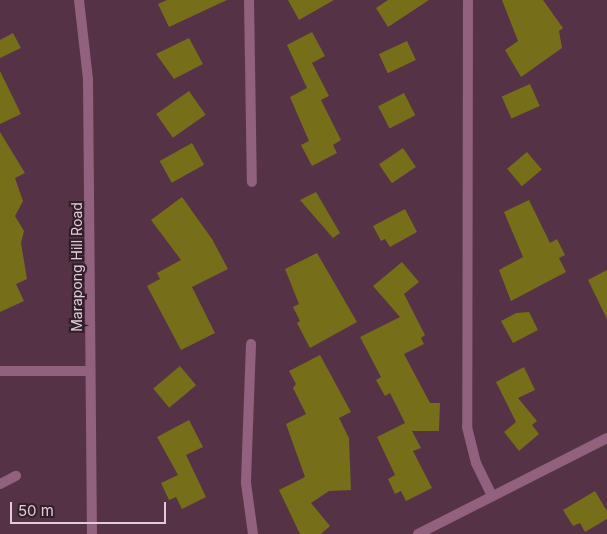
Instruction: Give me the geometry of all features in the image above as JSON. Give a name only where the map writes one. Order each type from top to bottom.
[{"type":"street","name":"Marapong Hill Road","points":[[79,0],[88,79],[92,534]]},
{"type":"street","points":[[248,0],[252,182]]},
{"type":"street","points":[[468,0],[467,426],[476,464],[492,496]]},
{"type":"street","points":[[251,344],[246,483],[253,534]]},
{"type":"street","points":[[0,371],[90,370]]},
{"type":"street","points":[[418,534],[607,438]]},
{"type":"street","points":[[0,484],[16,476]]},
{"type":"building","points":[[167,0],[227,0],[169,27],[158,4]]},
{"type":"building","points":[[288,0],[334,0],[299,20]]},
{"type":"building","points":[[388,0],[429,0],[388,27],[376,8]]},
{"type":"building","points":[[502,0],[543,0],[563,28],[559,31],[562,48],[521,77],[505,50],[518,41]]},
{"type":"building","points":[[312,32],[325,56],[312,63],[329,96],[321,100],[341,140],[333,145],[337,153],[312,166],[301,145],[309,141],[290,97],[307,88],[287,45]]},
{"type":"building","points":[[13,33],[21,48],[0,58],[0,40]]},
{"type":"building","points":[[189,38],[203,64],[174,79],[156,54]]},
{"type":"building","points":[[407,41],[416,60],[388,73],[379,54]]},
{"type":"building","points":[[0,71],[21,114],[0,124]]},
{"type":"building","points":[[530,84],[540,106],[511,119],[502,97]]},
{"type":"building","points":[[189,91],[206,115],[173,138],[156,114]]},
{"type":"building","points":[[404,93],[415,115],[390,128],[378,106]]},
{"type":"building","points":[[0,132],[25,173],[15,178],[23,201],[15,216],[24,231],[21,243],[27,279],[16,284],[24,301],[0,312]]},
{"type":"building","points":[[192,143],[204,165],[172,183],[160,161]]},
{"type":"building","points":[[403,148],[416,167],[392,183],[379,164]]},
{"type":"building","points":[[527,152],[542,170],[522,186],[507,169]]},
{"type":"building","points":[[316,192],[340,233],[333,238],[300,200]]},
{"type":"building","points":[[182,197],[212,239],[228,269],[192,287],[215,333],[181,350],[147,286],[160,279],[157,273],[181,260],[151,220]]},
{"type":"building","points":[[529,200],[550,243],[557,239],[565,255],[559,258],[566,272],[511,301],[499,270],[523,257],[504,212]]},
{"type":"building","points":[[405,209],[417,232],[390,247],[385,239],[381,241],[373,226]]},
{"type":"building","points":[[317,253],[357,322],[310,348],[297,323],[300,321],[293,307],[299,304],[285,269]]},
{"type":"building","points":[[402,262],[419,282],[404,294],[425,335],[421,338],[424,344],[404,354],[430,403],[440,403],[439,431],[412,431],[421,448],[413,451],[432,488],[406,501],[401,491],[395,494],[388,479],[395,475],[377,437],[405,423],[390,393],[385,396],[376,380],[381,377],[360,337],[400,317],[373,286]]},
{"type":"building","points":[[607,270],[607,319],[588,280]]},
{"type":"building","points":[[529,312],[538,330],[513,343],[501,321],[516,313]]},
{"type":"building","points":[[320,355],[351,412],[339,418],[349,438],[351,490],[329,491],[311,503],[330,526],[321,534],[300,534],[279,490],[305,477],[286,424],[306,414],[293,388],[296,384],[289,371]]},
{"type":"building","points":[[180,366],[196,385],[169,408],[153,388]]},
{"type":"building","points":[[524,367],[535,390],[518,398],[537,421],[532,425],[539,434],[519,451],[504,432],[516,422],[496,382]]},
{"type":"building","points":[[189,420],[203,447],[186,455],[206,497],[182,509],[176,497],[169,500],[161,483],[178,475],[157,437]]},
{"type":"building","points":[[595,491],[607,511],[607,519],[585,532],[580,523],[573,526],[563,510]]}]
